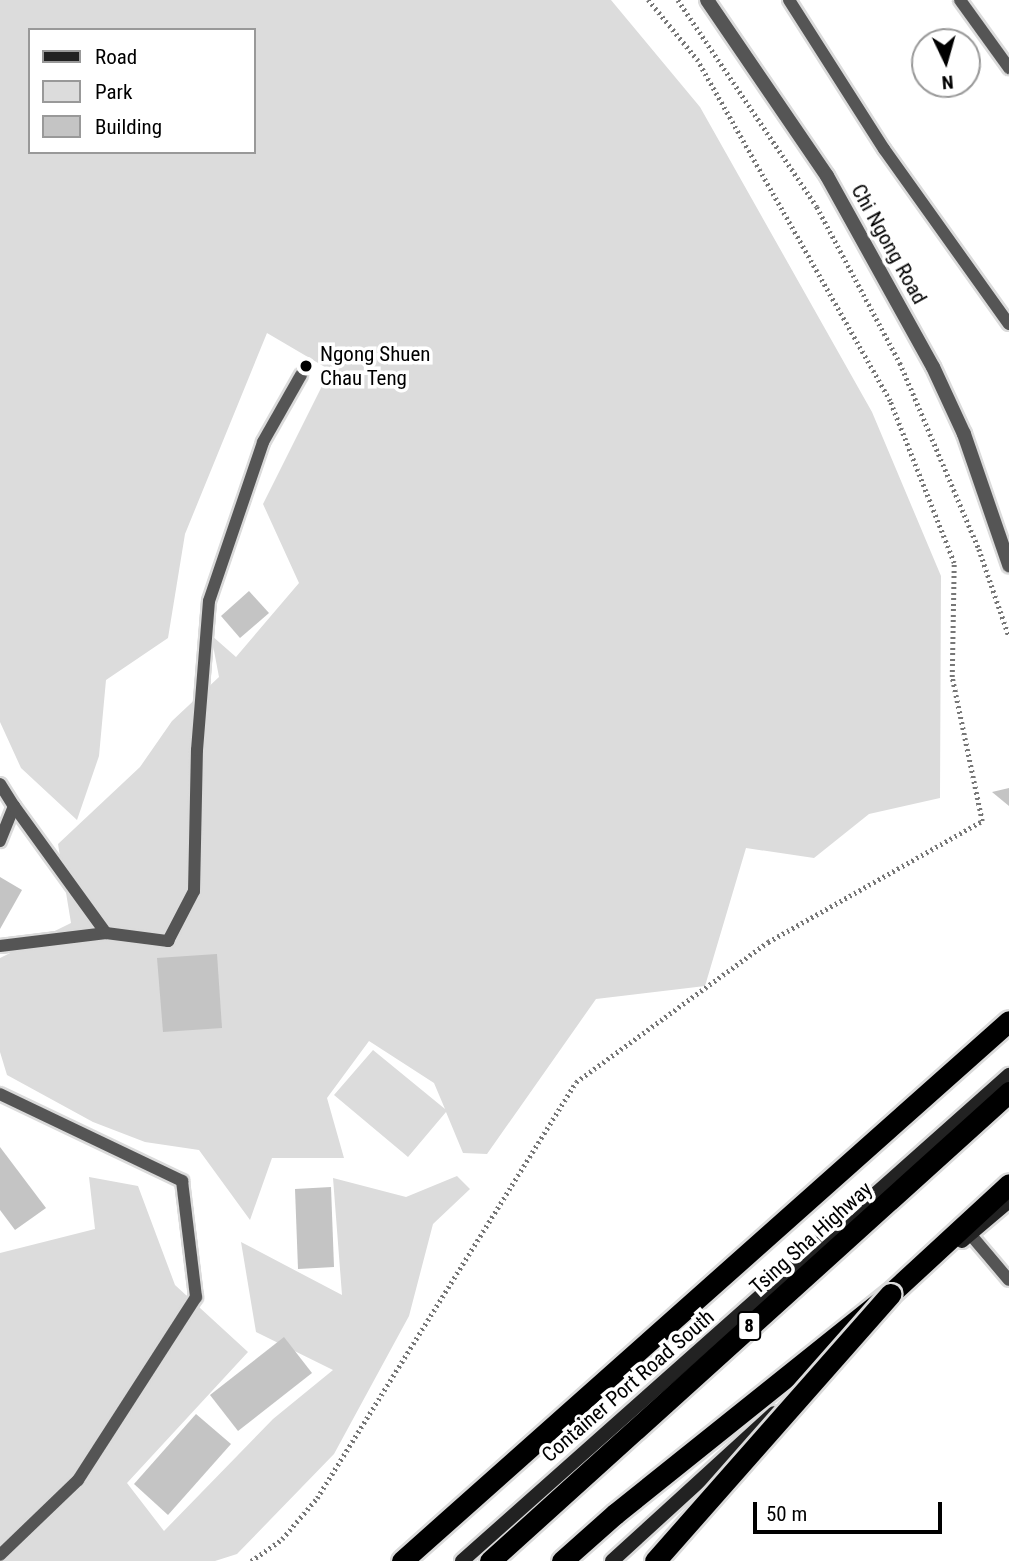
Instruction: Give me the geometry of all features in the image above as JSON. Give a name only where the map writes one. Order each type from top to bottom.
[{"type":"highway","points":[[402,1561],[1009,1021]]},
{"type":"highway","name":"Tsing Sha Highway","points":[[490,1561],[1009,1092]]},
{"type":"highway","points":[[562,1561],[615,1514],[890,1294],[1009,1184]]},
{"type":"highway","points":[[655,1561],[890,1294]]},
{"type":"street","name":"Chi Ngong Road","points":[[707,0],[827,176],[926,355],[964,434],[1009,565]]},
{"type":"street","name":"Chi Ngong Road","points":[[998,527],[1009,538]]},
{"type":"street","name":"Container Port Road South","points":[[462,1561],[1009,1075]]},
{"type":"street","points":[[612,1561],[1009,1201]]},
{"type":"lane","points":[[789,0],[884,149],[1009,324]]},
{"type":"lane","points":[[960,0],[1009,68]]},
{"type":"lane","points":[[0,946],[106,933],[168,941],[194,891],[197,750],[209,601],[263,442],[301,374]]},
{"type":"lane","points":[[0,784],[106,933]]},
{"type":"lane","points":[[0,841],[14,806]]},
{"type":"lane","points":[[0,1094],[182,1181],[196,1297],[78,1480],[0,1555]]},
{"type":"lane","points":[[970,1234],[1009,1280]]},
{"type":"path","points":[[251,1561],[282,1539],[317,1498],[576,1082],[768,942],[982,821],[952,677],[954,563],[890,401],[698,61],[648,0]]},
{"type":"path","points":[[678,0],[817,207],[900,363],[979,549],[1009,636]]},
{"type":"green space","points":[[0,0],[611,0],[700,107],[872,412],[941,576],[940,798],[869,814],[814,858],[746,848],[705,986],[596,999],[487,1154],[463,1153],[446,1112],[408,1157],[334,1095],[373,1050],[445,1109],[434,1083],[369,1041],[327,1098],[344,1158],[272,1158],[250,1220],[199,1150],[145,1142],[93,1122],[7,1075],[0,1052],[0,958],[71,923],[58,844],[140,767],[172,721],[219,677],[211,635],[236,657],[299,583],[263,504],[330,370],[267,333],[185,534],[168,638],[106,680],[99,756],[77,820],[21,768],[0,722]]},
{"type":"green space","points":[[457,1176],[470,1189],[433,1224],[409,1316],[334,1454],[237,1554],[215,1561],[0,1561],[0,1253],[95,1229],[89,1177],[138,1186],[175,1285],[248,1352],[127,1483],[164,1531],[273,1419],[333,1370],[256,1332],[241,1242],[342,1295],[333,1178],[406,1197]]},
{"type":"building","points":[[249,591],[269,613],[240,638],[221,616]]},
{"type":"building","points":[[1009,788],[1009,806],[992,792]]},
{"type":"building","points":[[0,877],[22,890],[0,929]]},
{"type":"building","points":[[217,954],[222,1028],[163,1032],[157,958]]},
{"type":"building","points":[[0,1147],[46,1208],[15,1230],[0,1210]]},
{"type":"building","points":[[331,1187],[334,1267],[298,1269],[295,1189]]},
{"type":"building","points":[[284,1337],[312,1373],[238,1431],[210,1395]]},
{"type":"building","points":[[196,1414],[231,1444],[168,1515],[134,1484]]},
{"type":"place","name":"Ngong Shuen Chau Teng","points":[[306,366]]}]
